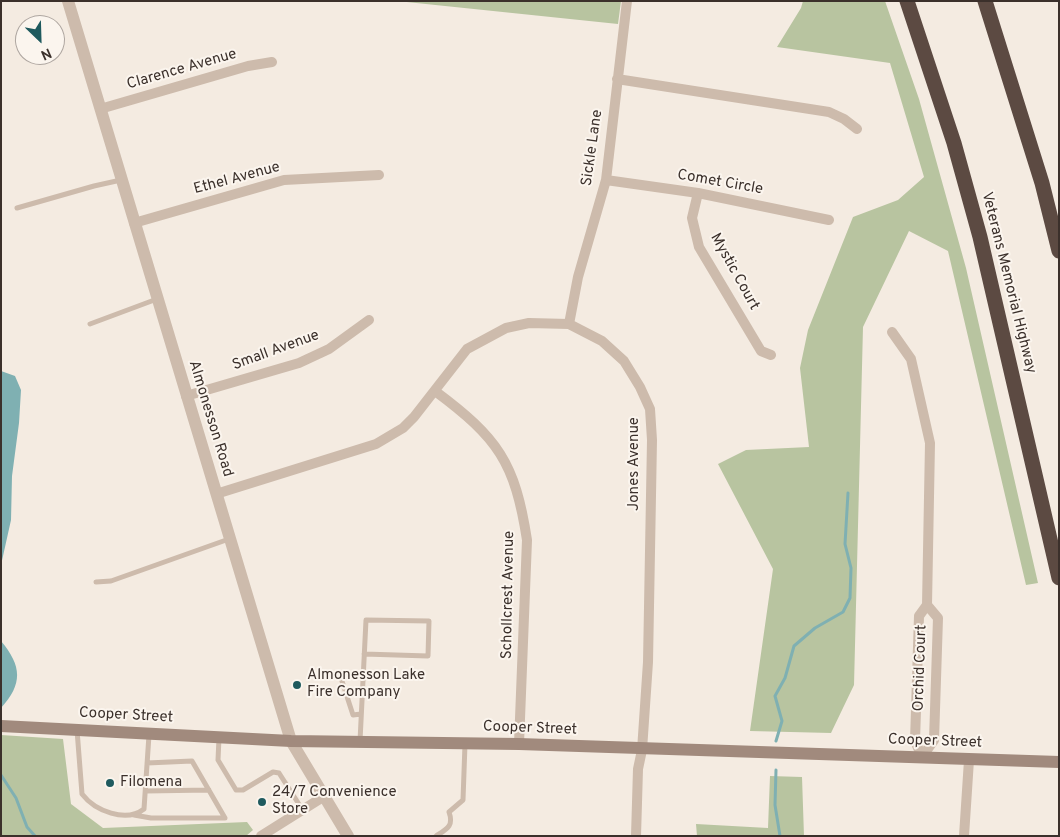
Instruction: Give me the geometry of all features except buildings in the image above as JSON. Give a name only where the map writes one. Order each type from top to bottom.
[{"type":"highway","name":"Veterans Memorial Highway","points":[[907,1],[954,143],[980,237],[1059,578]]},
{"type":"highway","points":[[985,1],[1042,183],[1059,251]]},
{"type":"main road","name":"Cooper Street","points":[[1,726],[291,741],[519,744],[642,750],[1059,762]]},
{"type":"street","name":"Almonesson Road","points":[[68,1],[291,741],[348,836]]},
{"type":"street","name":"Sickle Lane","points":[[569,324],[578,277],[606,180],[627,1]]},
{"type":"street","name":"Clarence Avenue","points":[[100,109],[248,66],[272,62]]},
{"type":"street","points":[[617,79],[829,112],[844,119],[857,129]]},
{"type":"street","name":"Ethel Avenue","points":[[134,223],[284,180],[379,176]]},
{"type":"street","name":"Comet Circle","points":[[606,180],[698,193],[829,220]]},
{"type":"street","name":"Mystic Court","points":[[698,193],[692,218],[700,247],[761,351],[771,355]]},
{"type":"street","name":"Small Avenue","points":[[186,396],[299,362],[329,349],[369,320]]},
{"type":"street","name":"Jones Avenue","points":[[216,494],[376,444],[404,428],[467,348],[506,328],[528,323],[569,324],[602,340],[624,361],[640,387],[650,409],[652,448],[648,652],[642,750],[638,769],[636,836]]},
{"type":"street","name":"Orchid Court","points":[[892,332],[911,359],[926,418],[930,443],[931,478],[926,605],[919,616],[916,741],[922,757]]},
{"type":"street","name":"Schollcrest Avenue","points":[[435,391],[483,430],[496,446],[508,466],[522,508],[527,540],[527,565],[519,744]]},
{"type":"street","name":"Orchid Court","points":[[922,757],[934,740],[938,618],[926,605]]},
{"type":"street","points":[[964,836],[969,760]]},
{"type":"street","points":[[261,836],[323,797]]},
{"type":"lane","points":[[18,208],[122,180]]},
{"type":"lane","points":[[90,324],[157,299]]},
{"type":"lane","points":[[96,582],[111,581],[230,538]]},
{"type":"lane","points":[[360,742],[361,714],[364,654],[366,620],[430,621],[428,656],[364,654]]},
{"type":"lane","points":[[340,676],[353,716],[361,714]]},
{"type":"lane","points":[[77,730],[82,794],[86,800],[114,815],[134,815],[151,818],[225,818],[192,761],[147,763]]},
{"type":"lane","points":[[134,815],[144,808],[149,733]]},
{"type":"lane","points":[[219,737],[218,760],[236,790],[243,790],[273,772],[279,773],[303,810]]},
{"type":"lane","points":[[436,836],[450,827],[452,820],[449,812],[463,800],[465,743]]},
{"type":"lane","points":[[146,791],[209,790]]},
{"type":"green space","points":[[397,1],[621,1],[618,24]]},
{"type":"green space","points":[[803,1],[885,1],[919,99],[966,268],[1038,583],[1026,585],[948,251],[909,231],[863,327],[854,685],[831,733],[750,731],[773,569],[718,464],[746,450],[809,447],[800,368],[808,330],[853,217],[898,200],[924,177],[890,63],[777,47],[801,8]]},
{"type":"green space","points":[[1,735],[63,739],[71,804],[103,828],[247,822],[253,830],[246,836],[1,836]]},
{"type":"green space","points":[[770,776],[802,777],[804,836],[697,836],[696,824],[768,828]]},
{"type":"water","points":[[1,371],[15,376],[21,390],[12,476],[11,520],[1,565]]},
{"type":"water","points":[[1,641],[13,659],[17,675],[13,691],[1,708]]},
{"type":"waterway","points":[[776,741],[782,721],[775,696],[785,678],[794,646],[815,628],[843,612],[850,598],[851,568],[845,544],[848,493]]},
{"type":"waterway","points":[[776,770],[775,805],[780,836]]},
{"type":"waterway","points":[[1,775],[16,798],[27,827],[35,836]]},
{"type":"place","name":"Almonesson Lake Fire Company","points":[[297,685]]},
{"type":"place","name":"Filomena","points":[[110,783]]},
{"type":"place","name":"24/7 Convenience Store","points":[[262,802]]}]
